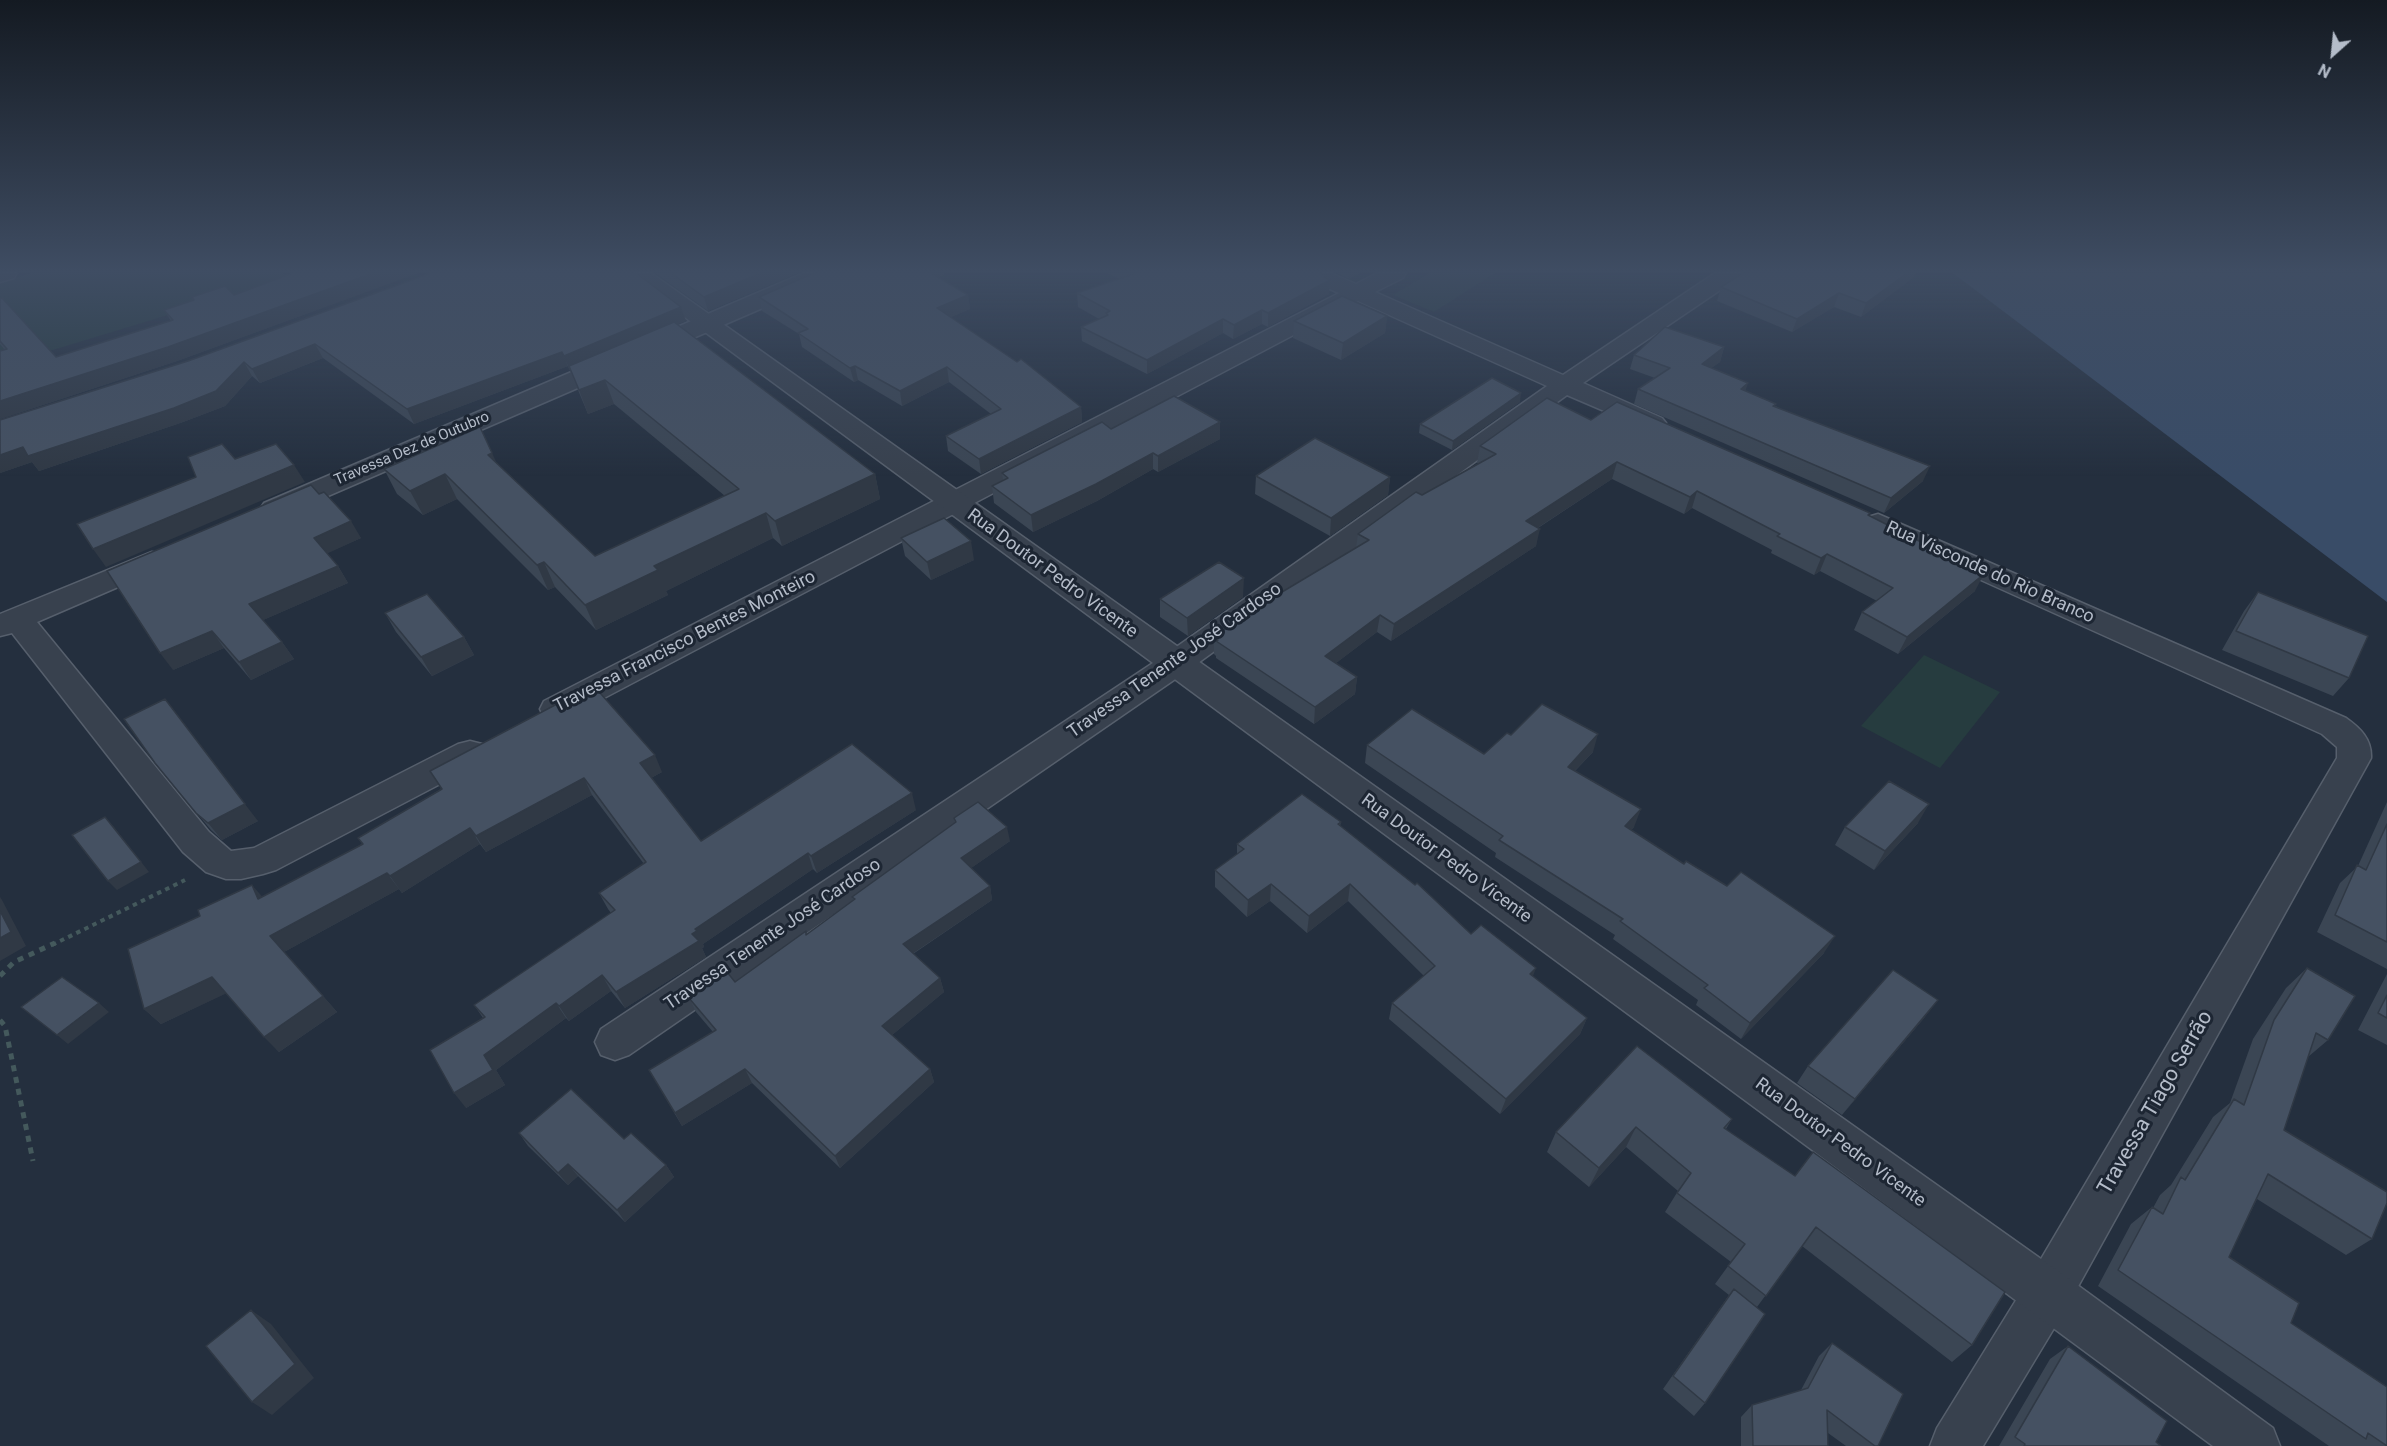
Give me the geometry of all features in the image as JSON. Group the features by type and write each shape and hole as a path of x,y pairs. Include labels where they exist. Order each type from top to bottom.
{"street":[{"name":"Travessa Dez de Outubro","path":"247,520 665,340"},
{"name":"Rua Doutor Pedro Vicente","path":"730,340 2048,1293 2255,1446"},
{"name":"Travessa Francisco Bentes Monteiro","path":"528,723 1267,340"},
{"path":"1465,340 1674,432"},
{"name":"Travessa Tenente José Cardoso","path":"615,1042 1176,663 1630,340"},
{"name":"Rua Visconde do Rio Branco","path":"1858,514 2334,726 2350,738 2356,749 2354,758"},
{"path":"171,553 9,623 196,842 217,863 242,866 263,860 497,740"},
{"name":"Travessa Tiago Serrão","path":"1954,1446 2048,1293 2354,758"}],"path":[{"path":"0,976 14,962 127,910 217,863"},
{"path":"0,1020 5,1026 33,1161"}],"green space":[{"path":"0,340 84,340 0,366"},
{"path":"1924,655 2000,692 1940,768 1861,726"}],"water":[{"path":"2042,340 2387,340 2387,602"}],"building":[{"path":"0,340 41,340 56,357 108,340 186,340 0,401 0,351 7,349"},
{"path":"245,340 601,340 564,356 562,352 407,409 315,344 252,369 244,362 216,391 174,408 28,456 23,447 0,455 0,420 188,361"},
{"path":"630,340 698,340 875,474 775,521 766,513 654,566 658,570 585,605 544,562 537,565 445,474 410,491 384,469 480,427 492,453 488,455 595,556 739,489 605,380 579,390 569,366"},
{"path":"809,340 985,340 1017,362 1021,359 1081,407 979,459 946,436 1001,409 947,367 900,391 855,366 850,368"},
{"path":"1108,340 1183,340 1147,360"},
{"path":"1650,340 1705,340 1724,347 1702,364 1748,383 1741,389 1776,404 1773,406 1930,466 1891,498 1638,389 1670,368 1634,355"},
{"path":"1492,378 1521,393 1453,441 1420,424"},
{"path":"1174,396 1220,422 1158,456 1153,453 1096,484 1031,515 992,486 1008,478 1002,473 1102,422 1111,429"},
{"path":"1547,398 1591,420 1617,402 1870,513 1868,515 1984,574 1907,637 1862,612 1893,588 1827,554 1821,558 1697,491 1690,497 1617,462 1526,521 1540,529 1394,624 1380,615 1325,656 1357,677 1315,707 1216,641 1218,640 1214,637 1270,597 1272,598 1369,540 1358,534 1416,492 1422,495 1496,454 1480,446"},
{"path":"1315,438 1390,477 1331,518 1256,476"},
{"path":"222,444 235,459 276,444 294,465 93,549 77,524 196,477 188,457"},
{"path":"311,485 319,494 324,492 351,521 314,538 338,566 249,604 282,642 239,662 212,631 160,653 107,571"},
{"path":"944,518 971,541 927,562 901,538"},
{"path":"1219,562 1244,578 1187,618 1160,599"},
{"path":"2258,592 2368,636 2349,678 2236,631"},
{"path":"427,594 464,637 421,657 385,613"},
{"path":"593,685 655,755 640,763 701,841 852,744 912,793 811,856 808,853 695,929 697,931 692,934 699,941 616,992 602,975 559,1006 556,1003 484,1055 493,1070 454,1093 430,1050 485,1017 474,1005 615,910 599,893 646,862 584,778 476,836 470,828 390,876 387,873 270,936 323,996 264,1037 212,977 144,1009 128,949 200,916 198,910 252,885 258,899 363,844 358,838 442,789 430,771"},
{"path":"165,699 245,804 208,823 196,813 155,763 124,719"},
{"path":"1542,704 1598,734 1568,767 1641,809 1625,826 1684,864 1686,861 1727,886 1741,872 1835,936 1750,1023 1704,988 1708,985 1620,921 1623,919 1499,840 1503,836 1367,745 1412,709 1484,754 1507,733 1511,735"},
{"path":"1889,781 1929,804 1885,851 1845,827"},
{"path":"1302,794 1341,822 1338,824 1415,885 1417,883 1471,934 1481,925 1536,968 1530,974 1587,1018 1506,1099 1392,1003 1435,966 1350,884 1309,916 1271,884 1248,900 1215,870 1244,849 1237,844"},
{"path":"978,802 1007,827 961,858 990,886 903,944 940,978 882,1026 930,1069 835,1156 745,1069 675,1113 649,1070 716,1030 689,998 727,972 735,982 806,931 806,935 855,899 852,897 956,822 954,818"},
{"path":"105,817 141,862 108,881 72,835"},
{"path":"2387,824 2387,942 2335,915 2357,865 2366,870"},
{"path":"0,911 11,932 0,938"},
{"path":"2307,968 2355,996 2328,1040 2316,1033 2284,1130 2387,1192 2387,1203 2372,1239 2268,1174 2229,1257 2299,1303 2291,1323 2387,1387 2387,1446 2368,1433 2366,1439 2118,1270 2152,1207 2163,1214 2181,1177 2185,1180 2234,1099 2244,1105 2274,1020"},
{"path":"1893,970 1938,1000 1855,1099 1808,1066"},
{"path":"62,977 99,1003 57,1035 21,1007"},
{"path":"2387,995 2387,1018 2378,1013"},
{"path":"1637,1046 1732,1119 1724,1128 1795,1176 1813,1152 2005,1292 1972,1345 1816,1227 1766,1296 1728,1266 1745,1244 1677,1193 1691,1173 1636,1127 1599,1168 1556,1132"},
{"path":"571,1089 624,1139 631,1133 666,1165 617,1210 568,1164 558,1173 519,1133"},
{"path":"1734,1289 1765,1314 1705,1403 1673,1376"},
{"path":"251,1310 295,1364 252,1402 206,1346"},
{"path":"1832,1343 1903,1394 1878,1446 1827,1410 1828,1446 1753,1446 1752,1405 1808,1388"},
{"path":"2068,1346 2167,1421 2156,1442 2161,1446 2024,1446 2025,1444 2015,1437"}]}
